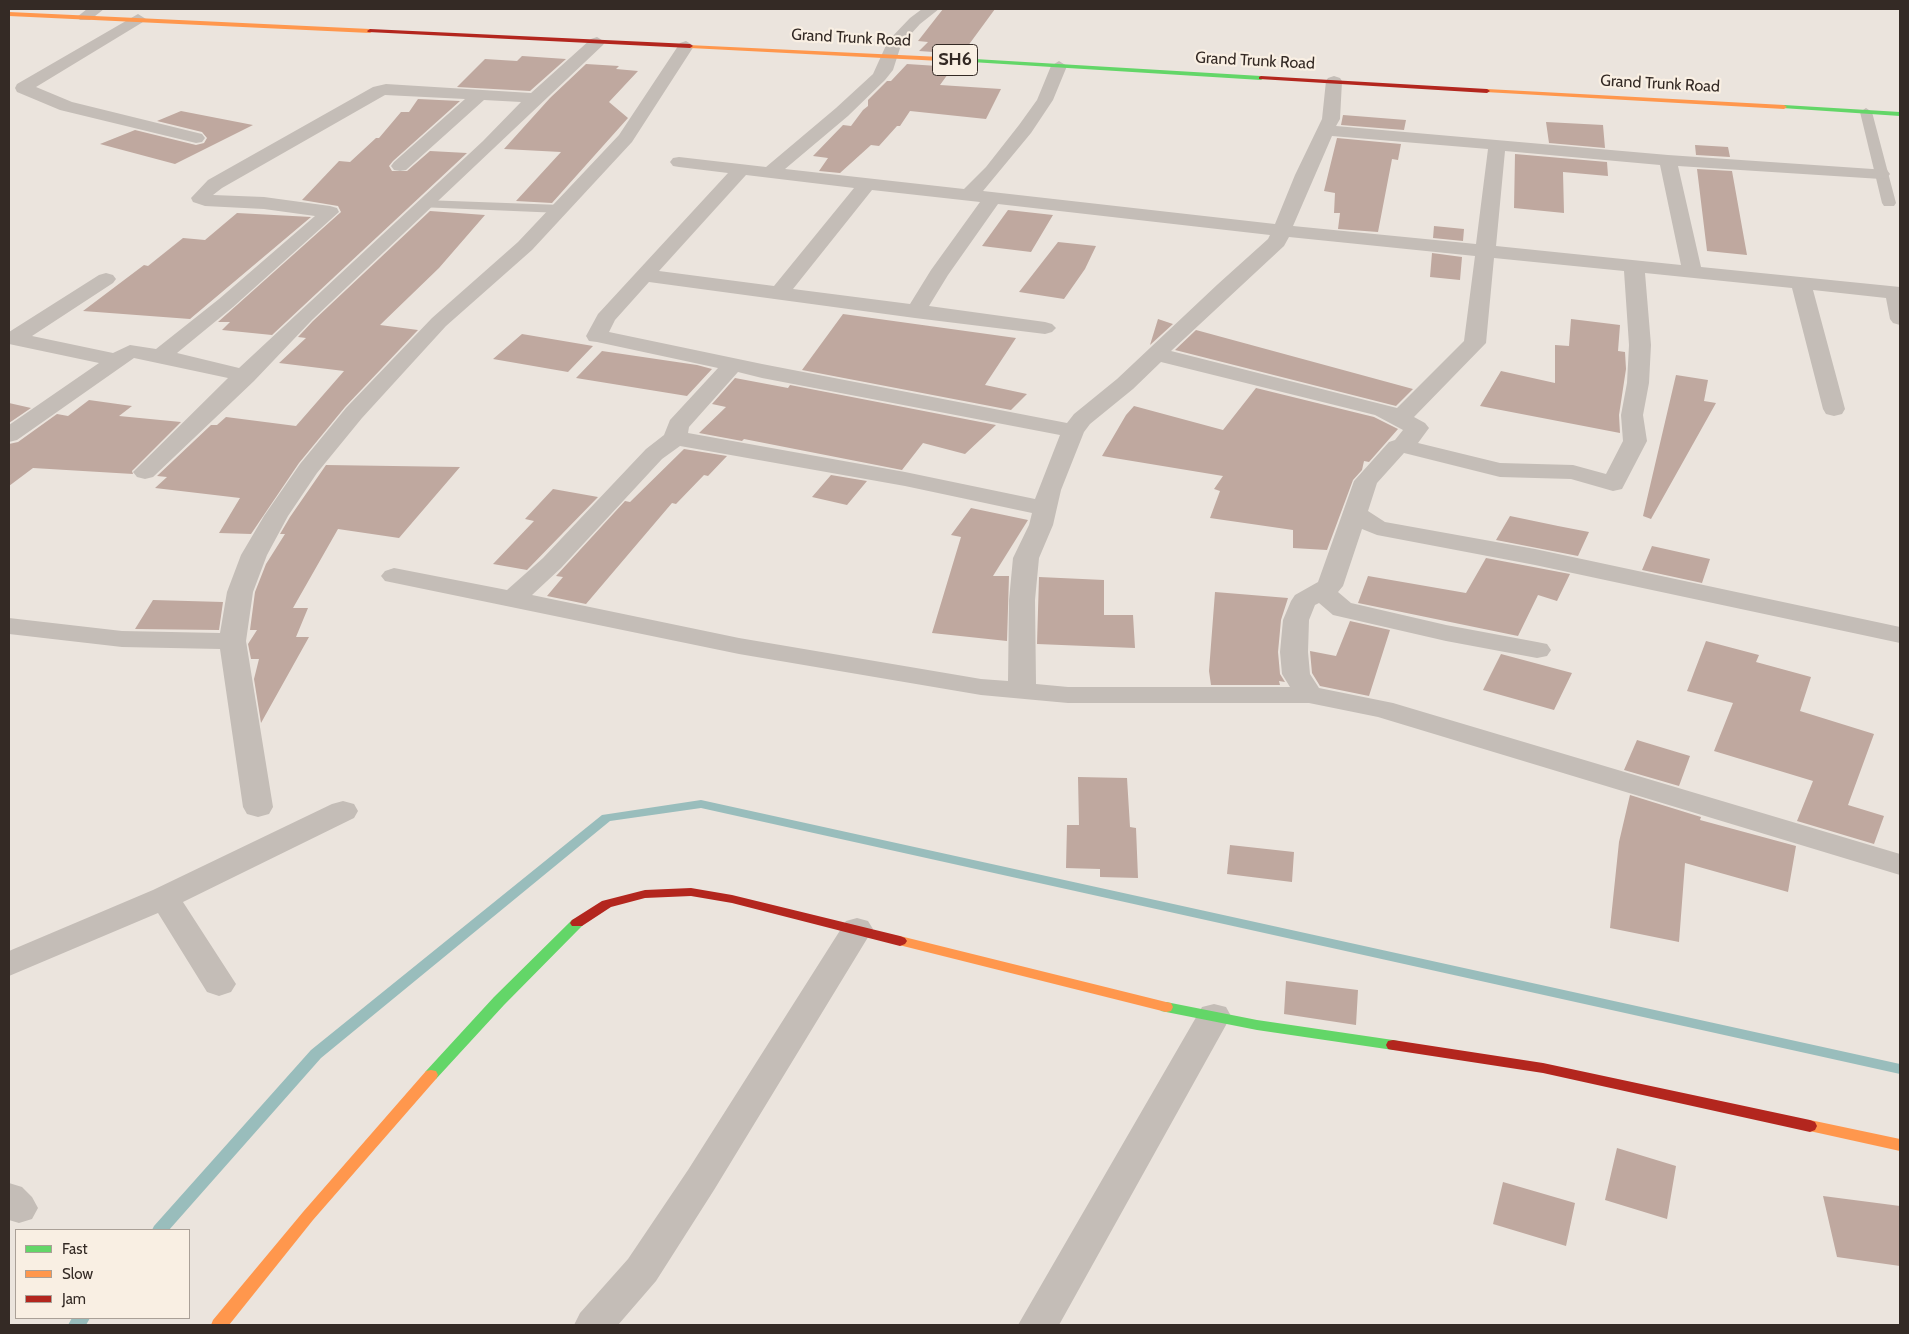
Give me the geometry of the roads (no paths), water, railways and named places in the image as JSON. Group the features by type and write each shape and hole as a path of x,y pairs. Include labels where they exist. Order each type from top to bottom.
{"main road":[{"name":"Grand Trunk Road","path":"9,14 90,13 138,19 1059,66 1900,114"},
{"path":"219,1325 308,1216 406,1103 499,1001 576,924 607,904 645,894 691,892 856,929 1164,1007 1257,1025 1543,1068 1900,1145"}],"street":[{"path":"770,172 861,94 885,70 894,44 914,21 931,9"},
{"path":"138,19 46,72 23,88 66,106 196,138"},
{"path":"145,472 246,376 305,316 597,42"},
{"path":"258,807 232,641 240,592 254,555 276,516 308,469 354,413 433,329 525,246 626,138 686,46"},
{"path":"969,195 992,171 1026,129 1045,100 1059,66"},
{"path":"1022,689 1022,600 1026,558 1041,525 1049,490 1073,431 1082,419 1125,384 1277,242 1292,204 1331,119 1334,81"},
{"path":"160,356 226,303 330,212 264,203 200,198 209,189 319,123 386,89 537,98"},
{"path":"400,166 479,95"},
{"path":"1326,130 1668,160 1881,174"},
{"path":"1400,418 1475,343 1497,146"},
{"path":"1668,160 1692,272"},
{"path":"679,162 1282,231 1898,293 1900,319"},
{"path":"742,169 605,318 597,336 733,365 1073,431"},
{"path":"779,293 868,183"},
{"path":"916,312 938,274 993,198"},
{"path":"1309,695 1296,674 1294,652 1296,620 1304,601 1330,586 1366,481 1397,447 1403,446 1500,470 1573,472 1613,484 1635,441 1632,415 1638,382 1640,346 1634,266"},
{"path":"644,275 1045,328"},
{"path":"11,339 106,279"},
{"path":"1801,282 1834,409"},
{"path":"11,339 118,360"},
{"path":"9,436 130,351 246,376"},
{"path":"1156,354 1383,410 1417,428 1403,446"},
{"path":"513,599 552,563 654,454 675,438 678,424 733,365"},
{"path":"675,438 904,479 1045,508"},
{"path":"1355,513 1377,528 1535,557 1900,635"},
{"path":"394,576 738,646 981,687 1022,689 1068,695 1309,695 1383,709 1900,865"},
{"path":"1321,592 1342,609 1446,633 1537,650"},
{"path":"9,626 122,640 232,641"},
{"path":"9,964 164,898 343,811"},
{"path":"164,898 219,984"},
{"path":"594,1325 642,1270 701,1180 856,929"},
{"path":"1038,1325 1214,1016"}],"lane":[{"path":"1866,112 1889,203"},
{"path":"424,204 561,208"}],"waterway":[{"path":"161,1229 316,1054 606,818 701,804 1900,1069"},
{"path":"76,1325 81,1319"}]}
